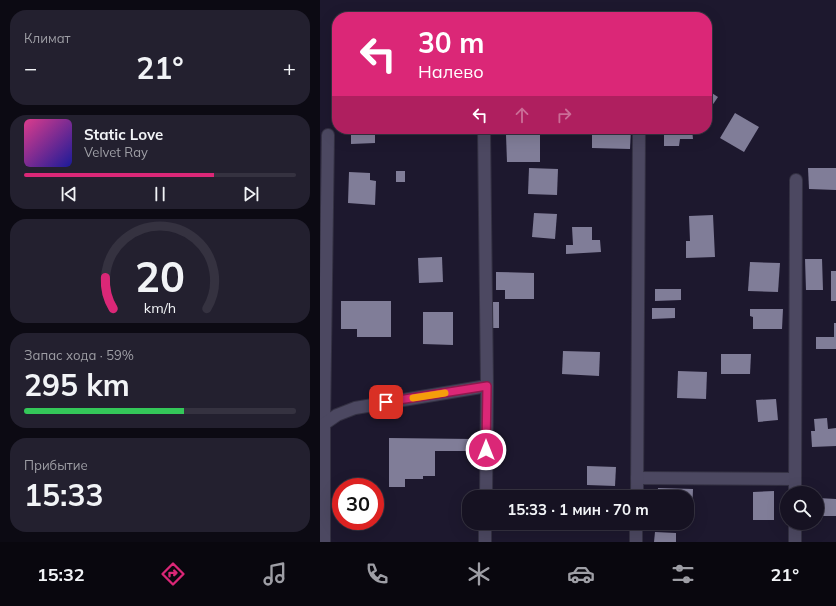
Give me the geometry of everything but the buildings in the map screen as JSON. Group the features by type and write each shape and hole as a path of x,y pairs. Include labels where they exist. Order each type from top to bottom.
{"street":[{"path":"484,134 487,386 486,490"},
{"path":"636,490 639,134"},
{"path":"324,542 328,135"},
{"path":"795,486 796,180"},
{"path":"324,424 337,415 354,408 487,386"},
{"path":"637,478 795,479"},
{"path":"485,530 485,542"},
{"path":"636,530 636,542"},
{"path":"795,530 795,542"}],"slow traffic":[{"path":"413,398 445,393"}],"route":[{"path":"386,402 487,386 486,450"}]}
